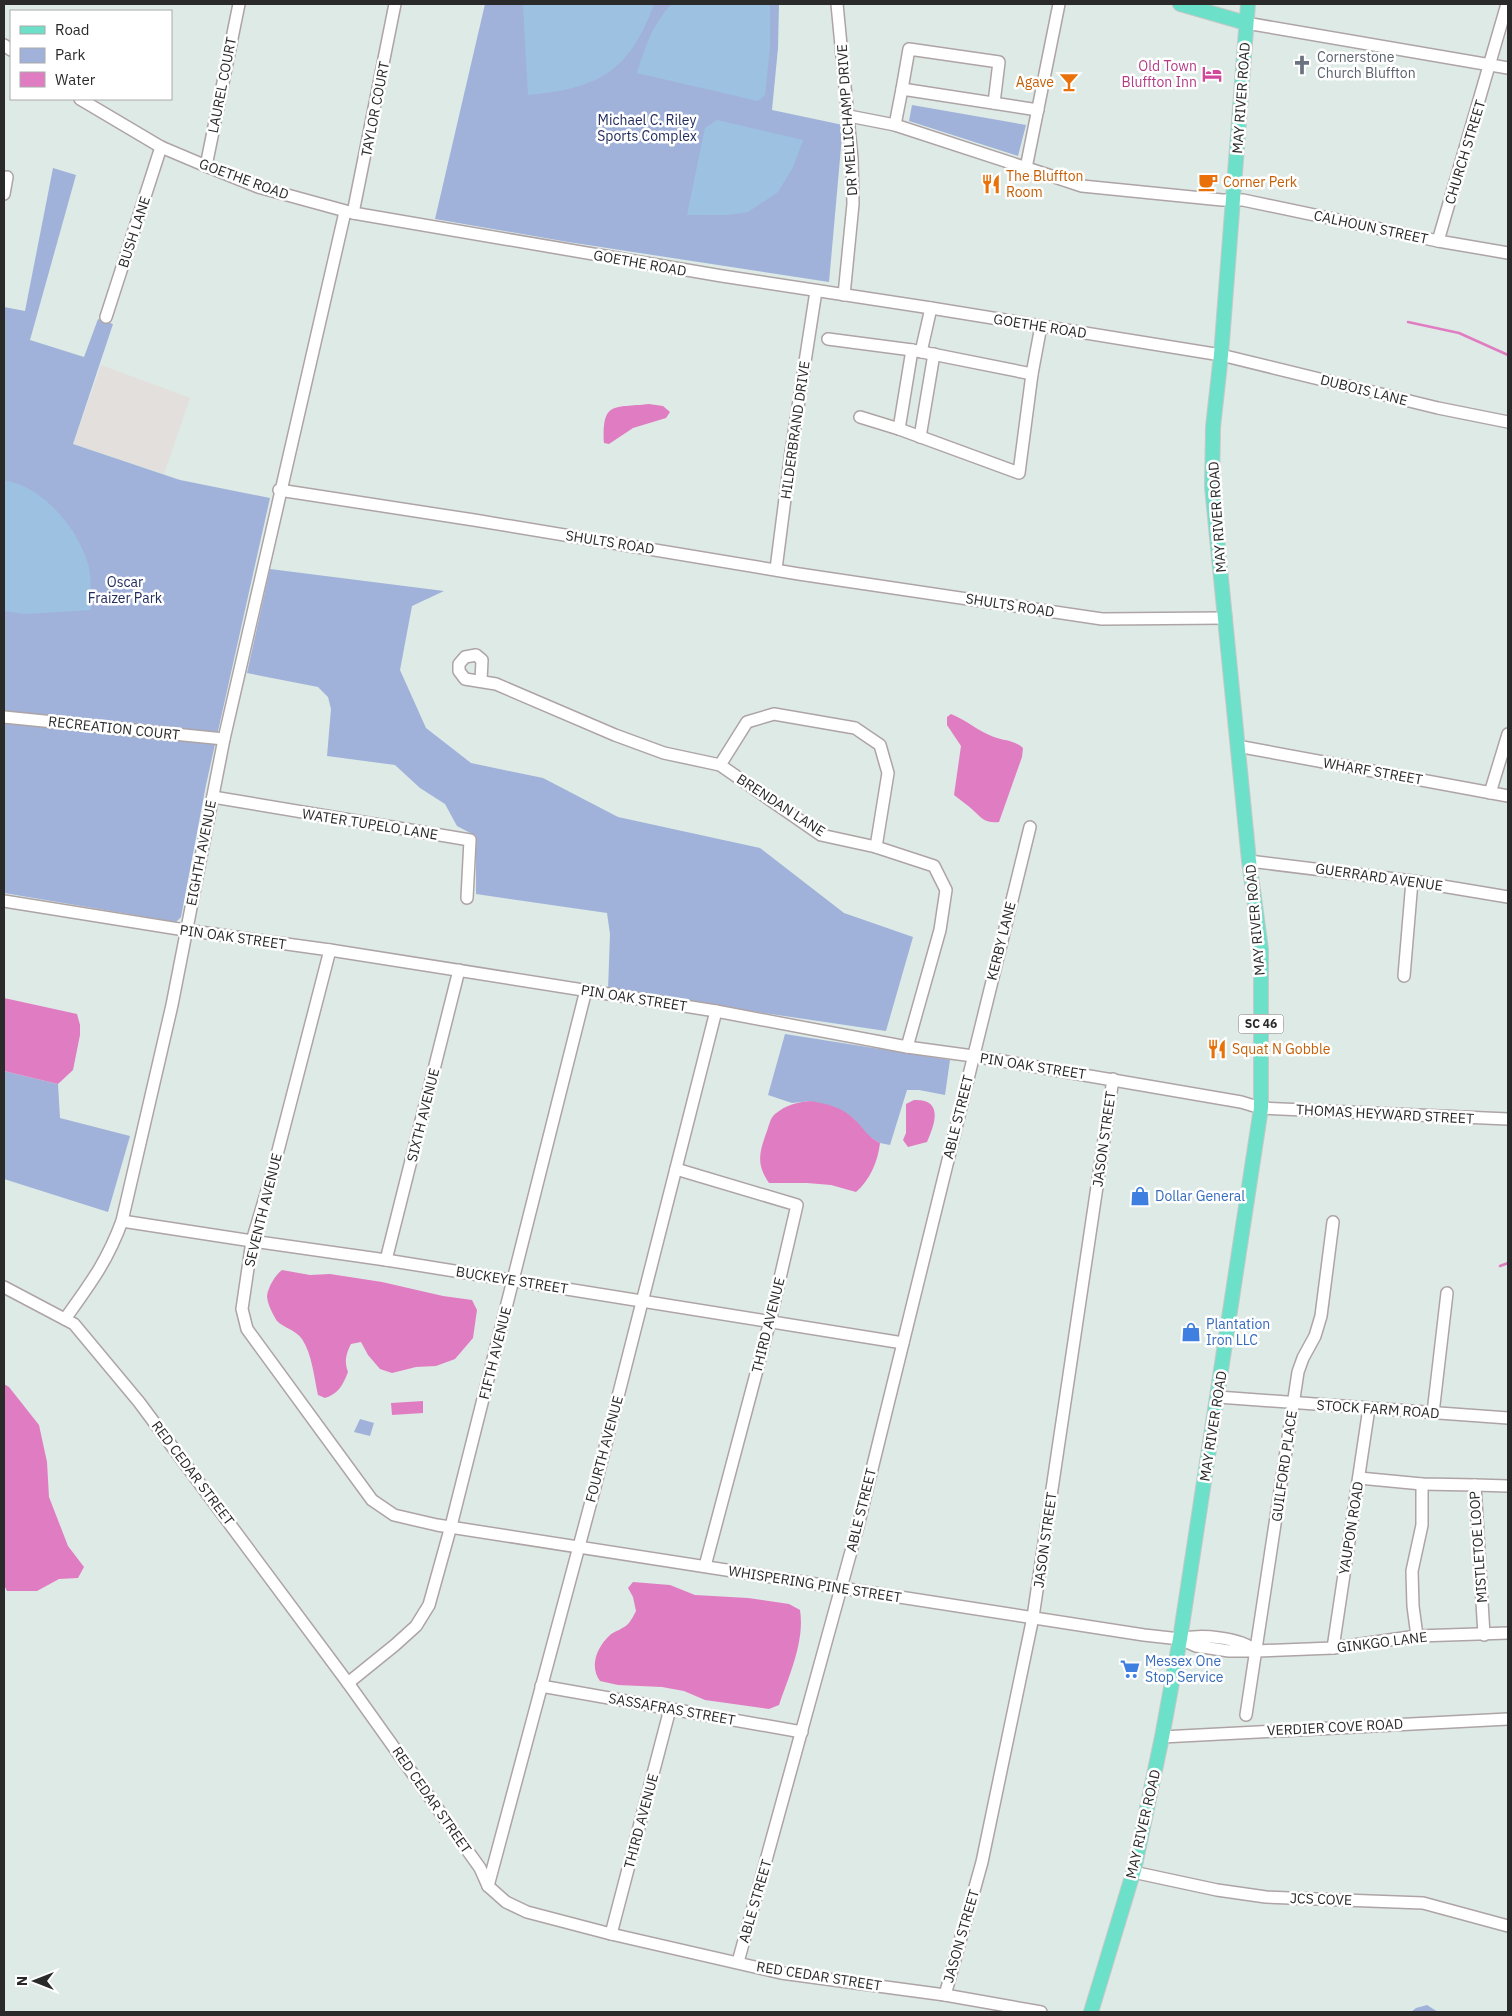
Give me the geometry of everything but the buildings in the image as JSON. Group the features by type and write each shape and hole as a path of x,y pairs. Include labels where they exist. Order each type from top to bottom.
{"main road":[{"path":"1180,4 1246,23"},
{"name":"MAY RIVER ROAD","path":"1090,2012 1133,1872 1162,1737 1180,1639 1261,1108 1260,949 1237,746 1212,487 1213,426 1221,355 1248,4"}],"street":[{"name":"LAUREL COURT","path":"206,166 239,4"},
{"name":"TAYLOR COURT","path":"349,213 396,4"},
{"name":"DR MELLICHAMP DRIVE","path":"837,4 849,116 853,204 844,295"},
{"path":"1026,168 1059,4"},
{"name":"CHURCH STREET","path":"1438,241 1507,4"},
{"path":"1246,23 1508,68"},
{"path":"895,125 909,49 999,62 994,103"},
{"path":"902,89 1038,110"},
{"name":"GOETHE ROAD","path":"82,100 161,147 258,188 349,213 816,291 1221,355"},
{"name":"CALHOUN STREET","path":"849,116 895,125 1082,186 1222,200 1233,199 1438,241 1508,253"},
{"name":"BUSH LANE","path":"106,317 161,147"},
{"path":"4,194 7,177"},
{"path":"279,490 349,213"},
{"name":"HILDERBRAND DRIVE","path":"776,569 791,452 816,291"},
{"path":"899,429 916,351 931,308"},
{"path":"860,417 899,429 1019,473 1032,374 1041,326"},
{"path":"828,339 934,354 1032,374"},
{"path":"920,437 934,354"},
{"name":"DUBOIS LANE","path":"1221,355 1438,408 1508,422"},
{"name":"SHULTS ROAD","path":"279,490 1102,619 1226,618"},
{"name":"EIGHTH AVENUE","path":"65,1319 98,1273 111,1249 122,1220 172,1005 224,739 279,490"},
{"name":"BRENDAN LANE","path":"481,681 496,684 615,736 664,753 720,765 821,835 876,847 934,866 946,890 940,930 907,1047"},
{"path":"720,765 747,722 774,714 855,728 880,745 888,773 876,847"},
{"name":"RECREATION COURT","path":"4,717 224,739"},
{"path":"1490,793 1508,734"},
{"name":"WHARF STREET","path":"1237,746 1508,796"},
{"name":"WATER TUPELO LANE","path":"213,797 470,840 467,898"},
{"name":"KERBY LANE","path":"973,1056 1030,827"},
{"name":"GUERRARD AVENUE","path":"1249,861 1412,881 1508,897"},
{"path":"1404,976 1412,881"},
{"name":"PIN OAK STREET","path":"4,901 716,1011 907,1047 1114,1079 1241,1102 1261,1108"},
{"name":"SEVENTH AVENUE","path":"330,950 272,1174 252,1242 242,1309 248,1329 372,1500 394,1515 451,1526"},
{"name":"SIXTH AVENUE","path":"386,1260 459,970"},
{"name":"FIFTH AVENUE","path":"348,1683 416,1626 429,1605 451,1526 586,990"},
{"name":"FOURTH AVENUE","path":"488,1886 579,1546 716,1011"},
{"name":"ABLE STREET","path":"738,1962 841,1588 973,1056"},
{"name":"JASON STREET","path":"945,1995 982,1862 1033,1617 1114,1079"},
{"name":"THOMAS HEYWARD STREET","path":"1261,1108 1508,1119"},
{"name":"THIRD AVENUE","path":"676,1169 797,1205 770,1321 705,1566"},
{"name":"BUCKEYE STREET","path":"122,1220 252,1242 386,1260 643,1300 903,1343"},
{"name":"GUILFORD PLACE","path":"1246,1715 1298,1372 1321,1316 1333,1222"},
{"name":"RED CEDAR STREET","path":"4,1287 74,1324 139,1402 348,1683 480,1868 488,1886 506,1902 527,1912 611,1934 781,1973 945,1995 1041,2012"},
{"path":"1433,1413 1446,1293"},
{"name":"STOCK FARM ROAD","path":"1218,1397 1508,1418"},
{"name":"YAUPON ROAD","path":"1333,1648 1369,1408"},
{"name":"MISTLETOE LOOP","path":"1359,1478 1422,1484 1476,1485 1484,1634"},
{"path":"1417,1636 1413,1606 1412,1571 1422,1525 1422,1484"},
{"path":"1476,1485 1508,1486"},
{"name":"WHISPERING PINE STREET","path":"451,1526 841,1588 1180,1639"},
{"name":"GINKGO LANE","path":"1180,1639 1196,1646 1229,1651 1256,1651 1333,1648 1417,1636 1508,1632"},
{"name":"SASSAFRAS STREET","path":"541,1686 802,1732"},
{"name":"THIRD AVENUE","path":"611,1934 670,1708"},
{"name":"VERDIER COVE ROAD","path":"1162,1737 1508,1719"},
{"name":"JCS COVE","path":"1133,1872 1217,1890 1266,1897 1423,1903 1508,1926"}],"shaded area":[{"path":"523,4 654,4 634,46 622,61 608,72 592,81 574,87 528,95"},
{"path":"672,4 770,4 770,46 765,95 758,101 637,73 655,27"},
{"path":"717,120 803,140 793,167 778,192 748,212 728,215 687,215 705,128"},
{"path":"101,365 190,398 164,474 73,444"},
{"path":"4,480 18,484 45,500 67,523 76,536 88,564 91,610 25,614 4,611"}],"green space":[{"name":"Michael C. Riley Sports Complex","path":"485,4 779,4 778,48 772,110 843,125 829,282 568,242 435,219"},
{"path":"912,105 1026,125 1018,156 909,121"},
{"name":"Oscar Fraizer Park","path":"53,168 76,175 30,340 84,357 98,319 113,324 73,444 180,480 270,498 206,785 181,917 176,922 4,893 4,307 25,311"},
{"path":"270,569 444,591 412,606 400,670 426,728 471,763 543,778 618,817 760,848 844,913 913,937 886,1031 608,990 610,934 607,913 476,894 476,836 457,826 445,804 420,788 395,765 327,756 331,709 328,697 318,687 247,673"},
{"path":"785,1034 950,1060 945,1095 919,1090 907,1090 890,1145 880,1143 868,1136 854,1119 811,1101 792,1103 768,1095"},
{"path":"4,1071 58,1084 60,1118 130,1136 108,1212 4,1179"},
{"path":"360,1419 374,1423 370,1436 354,1432"},
{"path":"1427,2005 1438,2012 1411,2012 1416,2008"}],"water":[{"path":"649,404 663,406 670,412 666,418 633,428 609,444 604,443 605,420 612,409"},
{"path":"951,714 988,735 1013,742 1023,748 1022,757 999,822 991,822 980,817 954,795 961,746 947,725 947,717"},
{"path":"4,998 77,1014 80,1035 73,1070 58,1084 4,1071"},
{"path":"914,1100 930,1104 935,1114 933,1128 927,1142 908,1147 903,1140 906,1133 906,1104"},
{"path":"811,1101 828,1105 844,1112 880,1143 872,1170 856,1192 831,1185 769,1183 762,1170 761,1152 772,1118 788,1106"},
{"path":"282,1270 310,1275 330,1274 382,1282 443,1296 472,1300 477,1310 473,1338 455,1359 436,1366 416,1367 392,1373 380,1369 368,1355 361,1342 351,1344 346,1358 348,1372 344,1381 337,1391 325,1398 318,1395 310,1359 302,1339 297,1333 277,1321 269,1305 267,1296 269,1289"},
{"path":"4,1384 9,1387 39,1425 47,1462 49,1497 68,1546 84,1567 78,1578 59,1579 37,1591 7,1591 4,1585"},
{"path":"423,1401 423,1413 392,1415 391,1403"},
{"path":"633,1582 670,1585 695,1595 748,1598 789,1604 800,1610 801,1622 798,1646 779,1705 769,1709 705,1700 684,1691 662,1687 618,1685 600,1681 595,1669 595,1663 601,1645 610,1635 628,1624 636,1611 633,1597 628,1588"}],"waterway":[{"path":"1408,322 1459,333 1508,355"},
{"path":"1500,1266 1508,1263"}],"place":[{"name":"Cornerstone Church Bluffton","path":"1302,65"},
{"name":"Old Town Bluffton Inn","path":"1212,74"},
{"name":"Agave","path":"1069,82"},
{"name":"Corner Perk","path":"1208,182"},
{"name":"The Bluffton Room","path":"991,184"},
{"name":"Squat N Gobble","path":"1217,1049"},
{"name":"Dollar General","path":"1140,1196"},
{"name":"Plantation Iron LLC","path":"1191,1332"},
{"name":"Messex One Stop Service","path":"1130,1669"}]}
